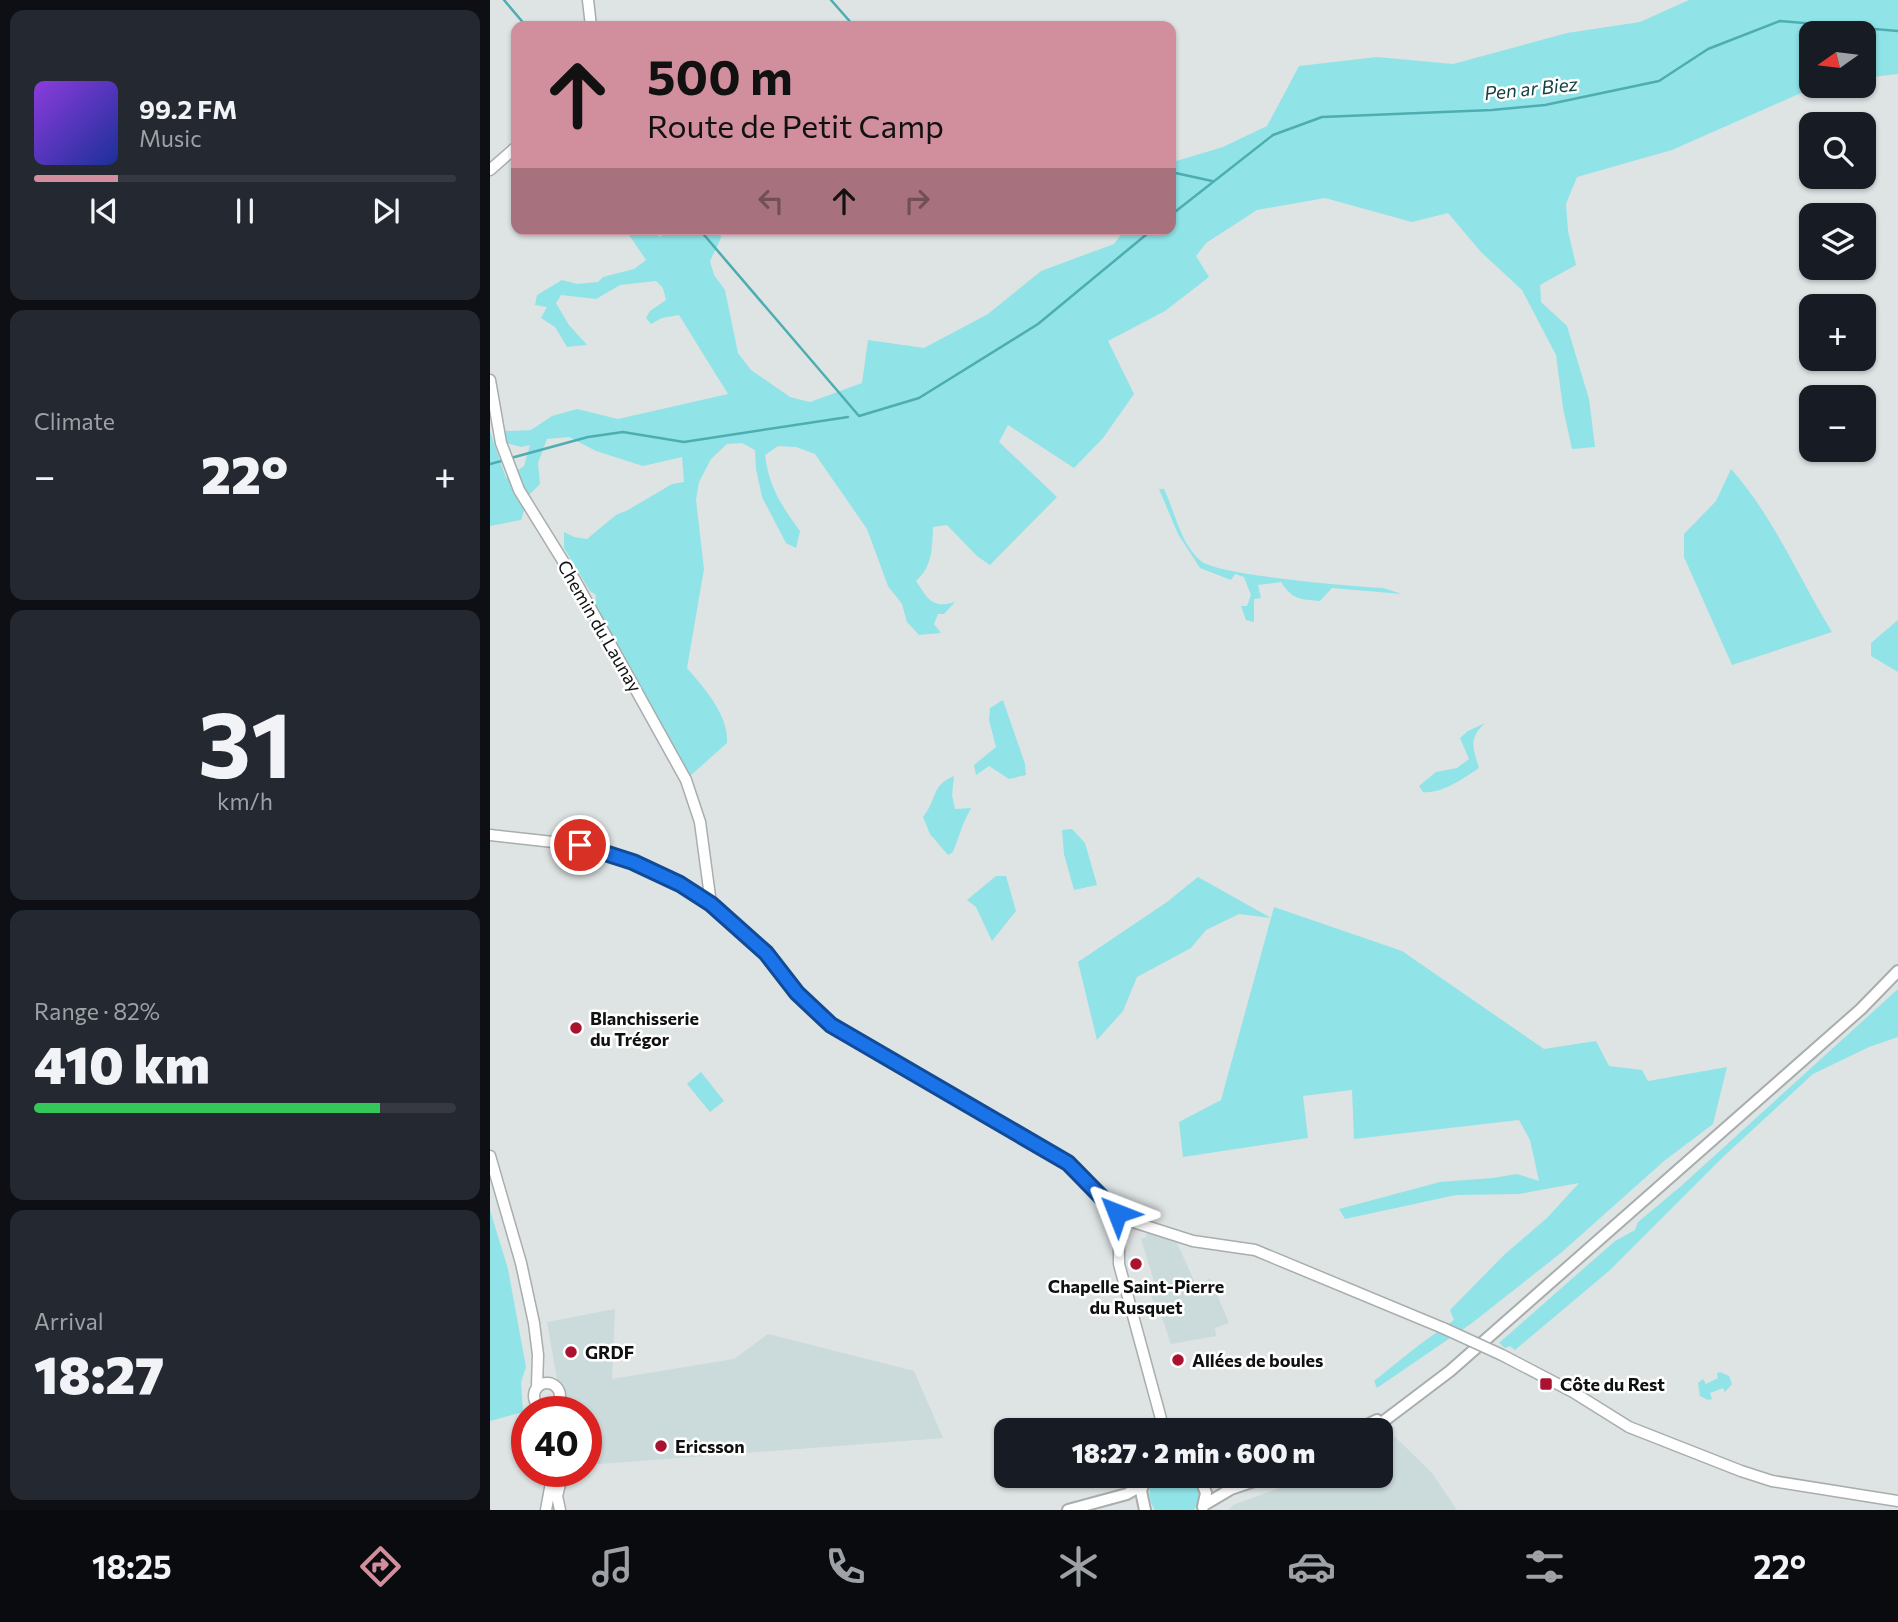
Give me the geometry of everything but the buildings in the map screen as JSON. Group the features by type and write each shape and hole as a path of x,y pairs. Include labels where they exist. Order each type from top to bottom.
{"main road":[{"path":"1388,1418 1460,1362 1790,1073 1861,1009 1898,971"},
{"path":"1382,1418 1399,1410"},
{"path":"1068,1510 1126,1494 1134,1488"},
{"path":"1143,1488 1141,1497 1145,1510"},
{"path":"1203,1508 1205,1488"},
{"path":"1203,1508 1234,1488"}],"street":[{"path":"588,0 590,21"},
{"path":"490,170 511,151"},
{"name":"Chemin du Launay","path":"490,380 501,443 519,490 576,582 680,767 700,822 711,904"},
{"path":"490,835 580,845 633,862 695,893 766,953 797,993 831,1025 1068,1163 1124,1219 1193,1241 1255,1250 1443,1328 1573,1392 1629,1427 1741,1471 1772,1481 1898,1501"},
{"path":"695,893 708,873"},
{"path":"490,1156 521,1263 538,1355 549,1383 558,1389 560,1396"},
{"path":"1124,1219 1119,1244 1119,1264 1161,1418"},
{"path":"534,1396 538,1355"},
{"path":"537,1387 549,1383"},
{"path":"546,1510 550,1487"},
{"path":"554,1487 561,1510"},
{"path":"556,1496 559,1487"}],"shaded area":[{"path":"1689,0 1898,0 1898,74 1876,77 1876,21 1799,21 1799,94 1672,150 1577,177 1566,204 1568,231 1576,265 1540,285 1541,302 1567,326 1589,399 1595,447 1572,449 1556,355 1522,290 1481,252 1448,213 1412,222 1325,198 1257,210 1206,243 1196,256 1209,277 1165,311 1108,341 1134,394 1103,438 1074,468 1008,425 999,442 1057,497 990,565 977,556 947,525 933,527 929,563 916,581 931,601 941,604 955,602 944,614 938,614 934,624 941,633 919,635 907,622 902,604 888,586 867,529 815,454 796,447 778,446 765,455 769,477 777,495 800,531 796,548 786,543 762,497 755,450 742,443 727,444 711,459 699,482 696,500 704,569 687,668 720,712 727,733 727,743 690,776 602,620 596,604 596,595 590,591 564,548 564,532 587,539 616,515 672,484 684,482 682,457 643,466 596,451 569,437 547,439 538,463 540,484 529,495 521,520 490,526 490,431 506,478 524,466 530,445 521,447 506,443 505,431 531,430 552,416 577,409 618,419 728,394 679,315 662,318 651,324 646,318 650,311 666,300 663,288 656,281 620,285 596,299 561,295 556,303 569,325 587,345 567,347 555,327 541,318 547,307 535,305 537,295 562,280 577,284 598,282 603,277 634,269 646,260 629,235 721,235 710,261 714,275 725,290 738,353 751,370 790,397 810,402 862,383 868,340 924,348 988,314 1041,271 1114,244 1121,235 1176,235 1176,161 1223,147 1267,126 1299,66 1377,57 1453,64 1567,33 1640,22"},
{"path":"1731,469 1773,527 1832,632 1732,665 1684,557 1684,534 1716,501"},
{"path":"1159,489 1164,489 1188,546 1201,561 1233,571 1383,588 1402,594 1332,588 1320,601 1297,597 1281,582 1258,585 1261,598 1254,599 1254,622 1246,620 1241,606 1247,606 1251,595 1244,577 1235,574 1231,580 1200,568 1178,534"},
{"path":"1898,620 1898,672 1871,656 1871,643"},
{"path":"1003,700 1025,764 1026,775 1009,779 989,766 976,775 974,765 996,747 989,720 990,708"},
{"path":"1485,723 1476,734 1473,744 1479,768 1445,788 1423,792 1419,786 1436,772 1457,768 1469,759 1460,738"},
{"path":"954,776 952,795 955,809 971,808 953,852 948,855 930,834 923,817 941,784"},
{"path":"1072,829 1085,843 1097,885 1074,890 1064,854 1062,830"},
{"path":"996,876 1006,876 1016,911 992,941 976,907 967,900"},
{"path":"1198,877 1271,918 1239,914 1206,930 1191,948 1137,977 1123,1011 1097,1040 1078,962 1167,902"},
{"path":"1274,907 1402,951 1544,1049 1596,1041 1609,1066 1642,1070 1648,1081 1727,1067 1713,1124 1664,1161 1562,1252 1472,1323 1377,1388 1374,1381 1454,1320 1450,1310 1504,1255 1547,1218 1579,1183 1519,1194 1456,1195 1345,1219 1339,1209 1440,1182 1517,1174 1539,1181 1530,1140 1519,1120 1354,1139 1352,1090 1303,1096 1308,1138 1183,1157 1179,1122 1221,1100"},
{"path":"1898,989 1898,1037 1869,1047 1813,1074 1723,1157 1610,1270 1515,1350 1510,1346 1505,1348 1499,1343 1615,1241 1635,1230 1638,1222"},
{"path":"701,1072 724,1101 710,1112 687,1084"},
{"path":"490,1210 508,1269 526,1367 521,1382 522,1396 511,1396 511,1415 490,1421"},
{"path":"1147,1232 1175,1239 1197,1287 1210,1278 1229,1323 1215,1328 1216,1336 1171,1344 1146,1286 1154,1281 1141,1239 1146,1237"},
{"path":"615,1309 612,1379 734,1359 768,1334 914,1371 943,1438 602,1464 602,1396 560,1396 547,1322"},
{"path":"1717,1373 1729,1376 1732,1384 1725,1392 1723,1388 1710,1393 1712,1399 1700,1396 1698,1383 1703,1379 1706,1384 1718,1378"},
{"path":"1393,1435 1432,1473 1457,1510 1229,1510 1233,1505 1279,1488 1393,1488"},
{"path":"1151,1488 1198,1488 1199,1492 1194,1510 1155,1510"}],"waterway":[{"path":"504,0 522,21"},
{"name":"Pen ar Biez","path":"831,0 849,21"},
{"name":"Pen ar Biez","path":"1176,211 1273,135 1322,117 1492,110 1545,105 1659,81 1708,49 1780,21 1898,31"},
{"name":"Pen ar Biez","path":"1176,173 1212,181"},
{"path":"704,235 859,416 919,398 1038,324 1146,235"},
{"path":"511,458 588,437 623,432 684,442 848,417"},
{"path":"490,464 505,460"}],"place":[{"name":"Blanchisserie du Trégor","path":"576,1028"},
{"name":"Chapelle Saint-Pierre du Rusquet","path":"1136,1264"},
{"name":"GRDF","path":"571,1352"},
{"name":"Allées de boules","path":"1178,1360"},
{"name":"Côte du Rest","path":"1546,1384"},
{"name":"Ericsson","path":"661,1446"}],"route":[{"path":"580,845 633,862 680,884 711,904 766,953 797,993 831,1025 1068,1163 1117,1213"}]}
